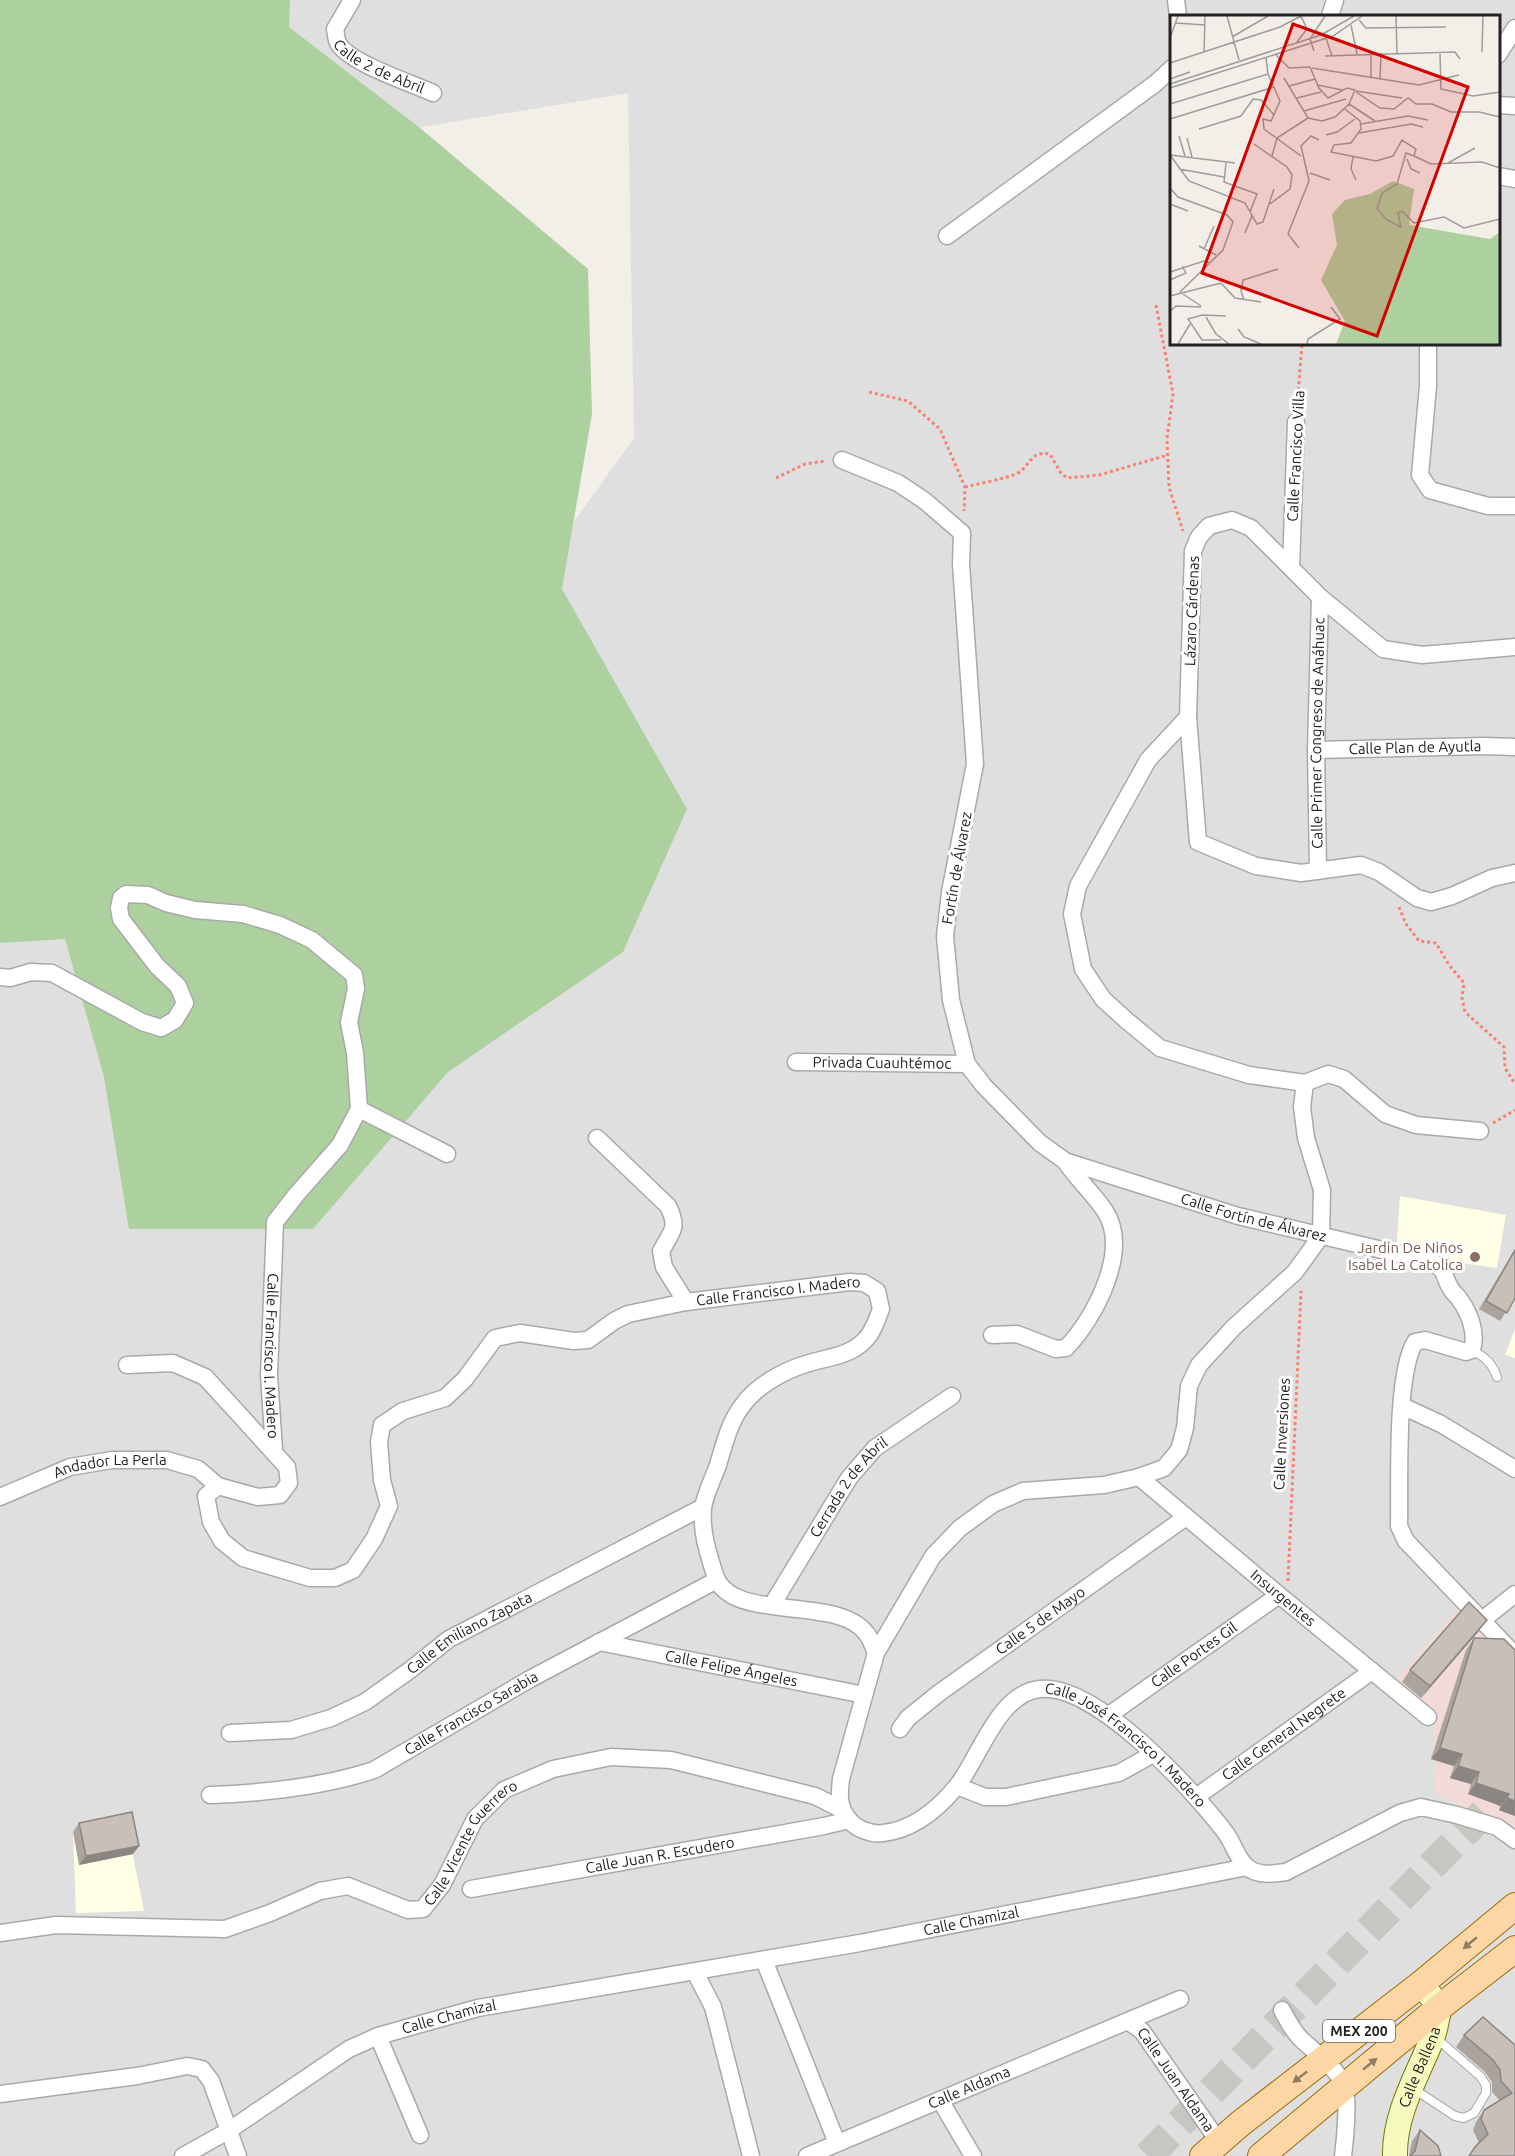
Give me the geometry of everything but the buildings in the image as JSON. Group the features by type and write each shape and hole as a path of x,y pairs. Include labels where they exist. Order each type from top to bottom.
{"main road":[{"name":"MEX 200","path":"1211,2149 1515,1906"},
{"name":"MEX 200","path":"1261,2156 1344,2085 1515,1949"}],"street":[{"name":"Calle 2 de Abril","path":"352,0 335,29 337,42 348,54 366,64 433,93"},
{"path":"1176,0 1178,15"},
{"path":"1330,15 1335,0"},
{"path":"1500,52 1515,28"},
{"path":"947,236 1156,83 1170,70"},
{"path":"1500,105 1515,106"},
{"path":"1500,176 1515,179"},
{"path":"1428,345 1428,387 1420,475 1430,490 1488,506 1515,506"},
{"name":"Calle Francisco Villa","path":"1291,568 1296,422"},
{"path":"842,460 898,483 925,501 962,533"},
{"name":"Lázaro Cárdenas","path":"1198,842 1188,717 1193,551 1199,537 1209,526 1232,520 1251,528 1320,597 1383,649 1422,655 1515,647"},
{"name":"Fortín de Álvarez","path":"962,533 961,564 975,764 950,891 945,936 951,1000 967,1064 984,1086 1040,1143 1065,1161"},
{"name":"Calle Primer Congreso de Anáhuac","path":"1318,871 1316,750 1320,597"},
{"path":"1188,717 1148,760 1078,886 1072,914 1083,969 1103,999 1160,1048 1249,1075 1305,1083 1328,1074 1344,1079 1385,1114 1416,1125 1480,1131"},
{"name":"Calle Plan de Ayutla","path":"1316,750 1515,747"},
{"name":"Calle Primer Congreso de Anáhuac","path":"1198,842 1256,866 1301,873 1361,865 1379,872 1417,898"},
{"path":"1417,898 1431,902 1452,896 1492,878 1515,873"},
{"path":"0,977 10,978 31,972 52,973 142,1022 161,1028 175,1020 185,1003 178,987 157,966 121,919 119,909 121,898 126,894 148,895 166,903 195,910 243,914 280,925 312,940 354,975 356,989 349,1022 355,1053 359,1109 447,1154"},
{"name":"Privada Cuauhtémoc","path":"796,1062 967,1064"},
{"path":"845,1814 839,1798 841,1779 876,1653 933,1556 960,1528 993,1504 1023,1491 1104,1485 1139,1477 1164,1468 1179,1450 1185,1428 1189,1386 1199,1365 1234,1327 1295,1272 1321,1236 1322,1190 1306,1138 1302,1107 1305,1083"},
{"name":"Calle Francisco I. Madero","path":"359,1109 340,1145 275,1222 269,1375 274,1450 287,1467 289,1483 280,1495 258,1497 218,1486 206,1496 211,1521 222,1541 243,1558 310,1578 335,1578 353,1570 374,1539 389,1506 382,1480 379,1442 382,1425 403,1411 445,1398 465,1379 495,1338 520,1333 574,1341 588,1340 628,1314 686,1302 850,1282 864,1283 877,1291 881,1309 865,1340 848,1354 805,1364 777,1377 755,1392 742,1406 731,1426 703,1507 704,1538 717,1580"},
{"name":"Calle Francisco I. Madero","path":"597,1138 668,1206 674,1219 672,1232 661,1251 664,1267 686,1302"},
{"path":"992,1335 1017,1334 1056,1349 1065,1348 1089,1319 1110,1273 1114,1239 1106,1213 1075,1177 1065,1161"},
{"name":"Calle Fortín de Álvarez","path":"1065,1161 1238,1216 1433,1262 1444,1270 1450,1288 1461,1300 1469,1316 1474,1342 1472,1350"},
{"path":"1472,1350 1459,1351 1425,1340 1415,1342 1409,1352 1402,1406 1399,1526 1406,1541 1515,1655"},
{"path":"127,1365 173,1363 205,1377 274,1450"},
{"name":"Cerrada 2 de Abril","path":"772,1605 849,1478 875,1448 952,1396"},
{"path":"1402,1406 1441,1424 1515,1468"},
{"name":"Andador La Perla","path":"0,1497 70,1467 112,1460 167,1460 198,1469 218,1486"},
{"name":"Insurgentes","path":"1139,1477 1428,1717"},
{"name":"Calle Emiliano Zapata","path":"230,1733 291,1730 332,1718 365,1702 449,1639 703,1507"},
{"name":"Calle 5 de Mayo","path":"900,1729 908,1718 939,1693 1186,1517"},
{"path":"717,1580 730,1596 749,1603 837,1616 853,1622 866,1632 876,1653"},
{"name":"Calle Francisco Sarabia","path":"210,1795 254,1794 350,1778 374,1770 530,1679 717,1580"},
{"path":"1481,1621 1515,1594"},
{"name":"Calle Portes Gil","path":"1109,1715 1279,1595"},
{"name":"Calle Felipe Ángeles","path":"599,1642 864,1695"},
{"name":"Calle General Negrete","path":"1196,1797 1372,1671"},
{"name":"Calle José Francisco I. Madero","path":"845,1814 854,1826 876,1834 898,1831 921,1820 957,1786 1007,1706 1020,1695 1039,1689 1059,1690 1109,1715 1135,1736 1196,1797 1227,1834 1247,1868"},
{"path":"957,1786 985,1797 1006,1797 1119,1773 1153,1754"},
{"name":"Calle Vicente Guerrero","path":"0,1933 56,1925 225,1929 270,1913 320,1891 348,1886 408,1910 423,1909 441,1885 475,1819 504,1790 553,1769 611,1757 671,1760 815,1796 845,1814"},
{"path":"1247,1868 1265,1875 1286,1872 1400,1813 1421,1808 1457,1815 1497,1827 1515,1840"},
{"name":"Calle Juan R. Escudero","path":"471,1889 824,1826 845,1814"},
{"name":"Calle Chamizal","path":"183,2156 228,2131 349,2049 378,2036 478,2008 764,1960 1247,1868"},
{"path":"764,1960 837,2143"},
{"path":"695,1972 713,2007 751,2156"},
{"name":"Calle Ballena","path":"1395,2156 1394,2137 1411,2087 1433,2036 1440,2007 1421,1983"},
{"name":"Calle Aldama","path":"807,2156 1130,2022 1137,2016 1180,1999"},
{"path":"1282,2010 1291,2027 1324,2059 1344,2085 1346,2131 1343,2156"},
{"name":"Calle Juan Aldama","path":"1130,2022 1142,2031 1211,2149"},
{"path":"378,2036 420,2135"},
{"path":"0,2094 136,2076 186,2066 202,2069 211,2081 238,2156"},
{"path":"940,2100 973,2156"}],"lane":[{"path":"1472,1350 1493,1365 1497,1377"},
{"path":"1411,2087 1455,2116 1464,2118 1474,2113 1486,2093 1486,2085 1480,2076 1433,2036"}],"path":[{"path":"1156,305 1173,394 1167,438 1169,487 1180,525 1193,551"},
{"name":"Calle Francisco Villa","path":"1296,422 1302,345"},
{"path":"869,392 908,401 940,429 965,487 962,533"},
{"path":"965,487 1016,474 1026,467 1031,457 1042,453 1050,454 1060,472 1067,478 1099,475 1168,455"},
{"path":"776,478 805,464 842,460"},
{"path":"1417,898 1400,901 1399,908 1406,924 1419,940 1436,943 1449,965 1464,983 1462,998 1465,1012 1504,1047 1505,1068 1515,1084"},
{"path":"1480,1131 1515,1110"},
{"name":"Calle Inversiones","path":"1279,1595 1287,1587 1301,1290 1295,1272"}],"shaded area":[{"path":"196,0 1515,0 1515,2156 0,2156 0,707 356,825 634,438 628,93 237,158"},
{"path":"1400,1196 1506,1215 1497,1268 1396,1254"},
{"path":"1515,1329 1515,1358 1505,1355"},
{"path":"1460,1606 1515,1659 1515,1830 1435,1794 1434,1713 1394,1681"},
{"path":"126,1821 144,1911 76,1913 73,1832"}],"green space":[{"path":"0,0 290,0 289,27 420,128 588,269 592,414 562,589 687,809 623,952 448,1072 313,1229 129,1229 104,1077 65,939 0,943"}],"tunnel":[{"path":"1148,2156 1515,1781"}],"place":[{"name":"Jardin De Niños Isabel La Catolica","path":"1475,1257"}]}
